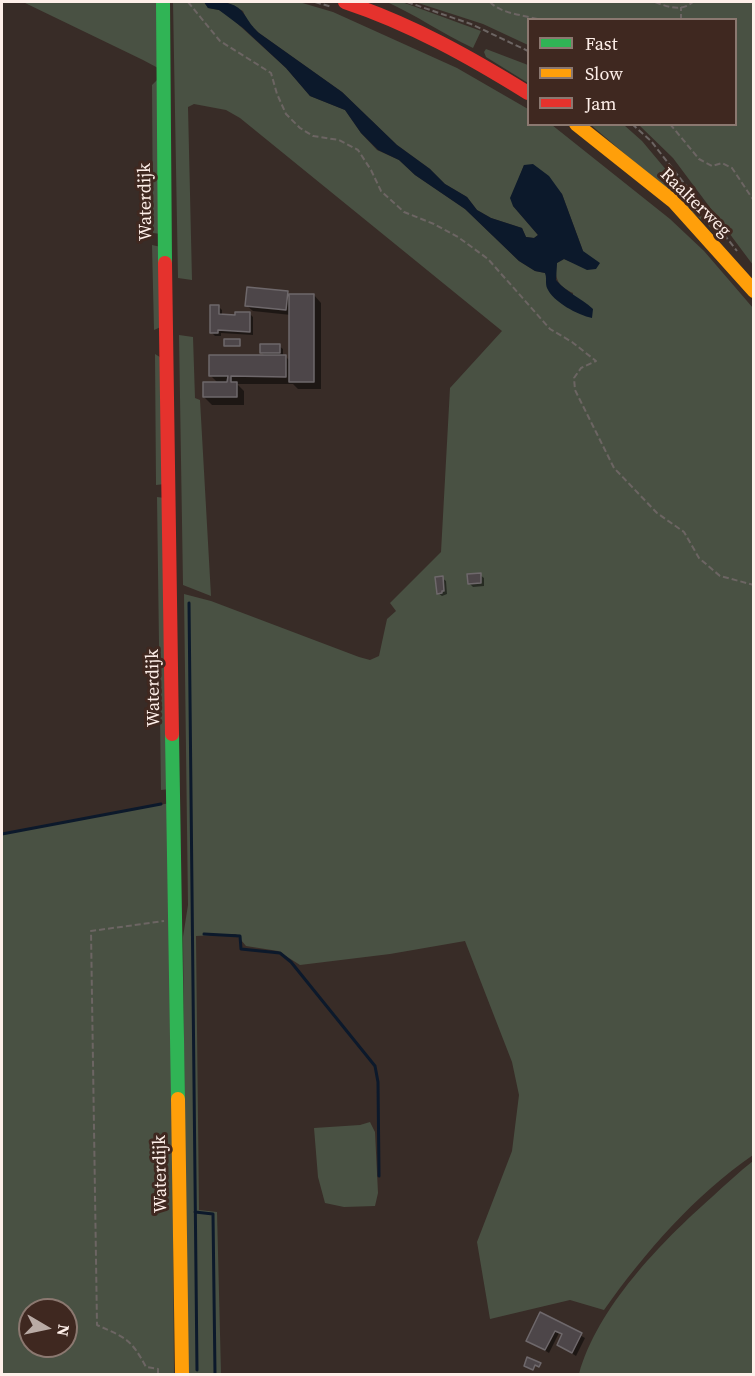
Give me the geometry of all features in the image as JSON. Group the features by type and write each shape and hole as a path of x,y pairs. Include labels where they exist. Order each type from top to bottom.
{"street":[{"name":"Waterdijk","path":"163,2 182,1374"},
{"path":"345,2 363,7 449,45 527,92"},
{"name":"Raalterweg","path":"579,126 674,202 753,291"}],"path":[{"path":"188,2 220,41 271,73 286,114 300,128 313,136 339,140 358,150 381,191 404,213 434,224 458,237 488,259 550,329 572,342 596,361 581,368 574,378 575,390 614,468 657,513 684,532 699,558 720,576 753,585"},
{"path":"408,2 471,24 527,51"},
{"path":"490,2 506,11 533,18"},
{"path":"656,2 670,8 688,6 693,2"},
{"path":"681,7 681,18"},
{"name":"Raalterweg","path":"634,126 651,141 740,255"},
{"path":"672,126 699,159 712,165 722,163 732,168 753,201"},
{"path":"158,1374 158,1369 146,1367 136,1349 126,1338 98,1325 95,1292 91,932 175,919"}],"green space":[{"path":"23,2 158,2 158,68 143,60"},
{"path":"173,2 204,2 208,8 219,10 229,16 286,68 310,96 345,110 361,133 377,150 399,160 415,175 465,209 519,261 535,271 545,273 561,303 572,309 573,293 558,281 557,263 564,259 574,263 583,251 562,194 524,165 513,206 538,235 534,238 526,237 522,228 491,218 477,210 467,197 445,184 430,169 397,145 342,92 259,33 248,23 243,11 226,2 299,2 333,12 457,68 527,108 527,126 553,126 670,219 704,251 753,308 753,1155 691,1206 636,1267 604,1310 570,1300 490,1319 477,1242 512,1151 519,1095 512,1062 465,941 390,954 300,965 278,951 246,946 236,934 196,936 199,1210 217,1212 221,1374 187,1373 183,937 188,905 184,594 211,601 359,657 370,660 379,656 387,619 396,611 390,603 441,552 450,388 502,331 240,118 226,110 194,104 188,107 192,280 178,278"},
{"path":"387,2 402,2 481,31 473,48"},
{"path":"415,2 753,2 753,265 673,158 640,126 737,126 737,18 527,18 527,45 483,24"},
{"path":"486,49 527,65 527,82 486,57 484,52"},
{"path":"158,79 161,234 153,233 152,85"},
{"path":"592,126 625,126 642,141 724,239"},
{"path":"152,245 161,247 163,326 154,330"},
{"path":"179,335 193,337 195,398 200,400 211,596 183,585"},
{"path":"155,354 163,359 165,484 156,485"},
{"path":"157,497 165,498 170,789 161,790"},
{"path":"170,803 174,1374 2,1374 2,834"},
{"path":"370,1122 375,1132 378,1193 375,1206 344,1207 325,1203 318,1177 314,1128 360,1125"},
{"path":"753,1161 753,1374 579,1374 600,1325 633,1278 672,1234"}],"water":[{"path":"204,2 231,4 241,10 259,33 342,92 397,145 430,169 445,184 467,197 477,210 491,218 522,228 526,237 534,238 538,235 513,206 510,198 524,165 533,164 549,176 562,194 583,251 600,263 596,269 587,270 564,259 557,263 556,280 593,309 592,318 560,303 547,288 545,273 535,271 519,261 465,209 415,175 399,160 378,150 361,133 345,110 310,96 286,68 243,28 219,10 208,8"}],"building":[{"path":"247,287 288,291 286,310 245,306"},
{"path":"289,294 314,294 314,382 289,382"},
{"path":"210,305 219,305 219,314 235,315 235,312 250,312 250,332 218,330 218,333 210,333"},
{"path":"224,339 240,339 240,346 224,346"},
{"path":"260,344 280,344 280,353 260,353"},
{"path":"209,355 286,355 286,377 231,376 231,382 237,382 237,397 203,397 203,382 227,382 228,376 209,376"},
{"path":"481,573 481,583 468,584 467,574"},
{"path":"443,576 444,591 437,594 435,577"},
{"path":"540,1312 582,1333 572,1353 557,1345 562,1334 555,1331 545,1350 526,1341"},
{"path":"527,1357 541,1363 539,1367 535,1365 533,1370 524,1366"}],"waterway":[{"path":"189,603 197,1370"},
{"path":"2,834 161,804"},
{"path":"204,934 240,936 241,949 280,953 291,962 375,1066 378,1082 379,1176"},
{"path":"195,1212 213,1214 215,1374"}],"traffic: fast":[{"path":"163,2 165,263"},
{"path":"172,734 178,1099"}],"traffic: slow":[{"path":"579,126 674,202 754,291"},
{"path":"178,1099 182,1374"}],"traffic: jam":[{"path":"345,2 393,20 440,42 527,92"},
{"path":"165,263 172,734"}]}
